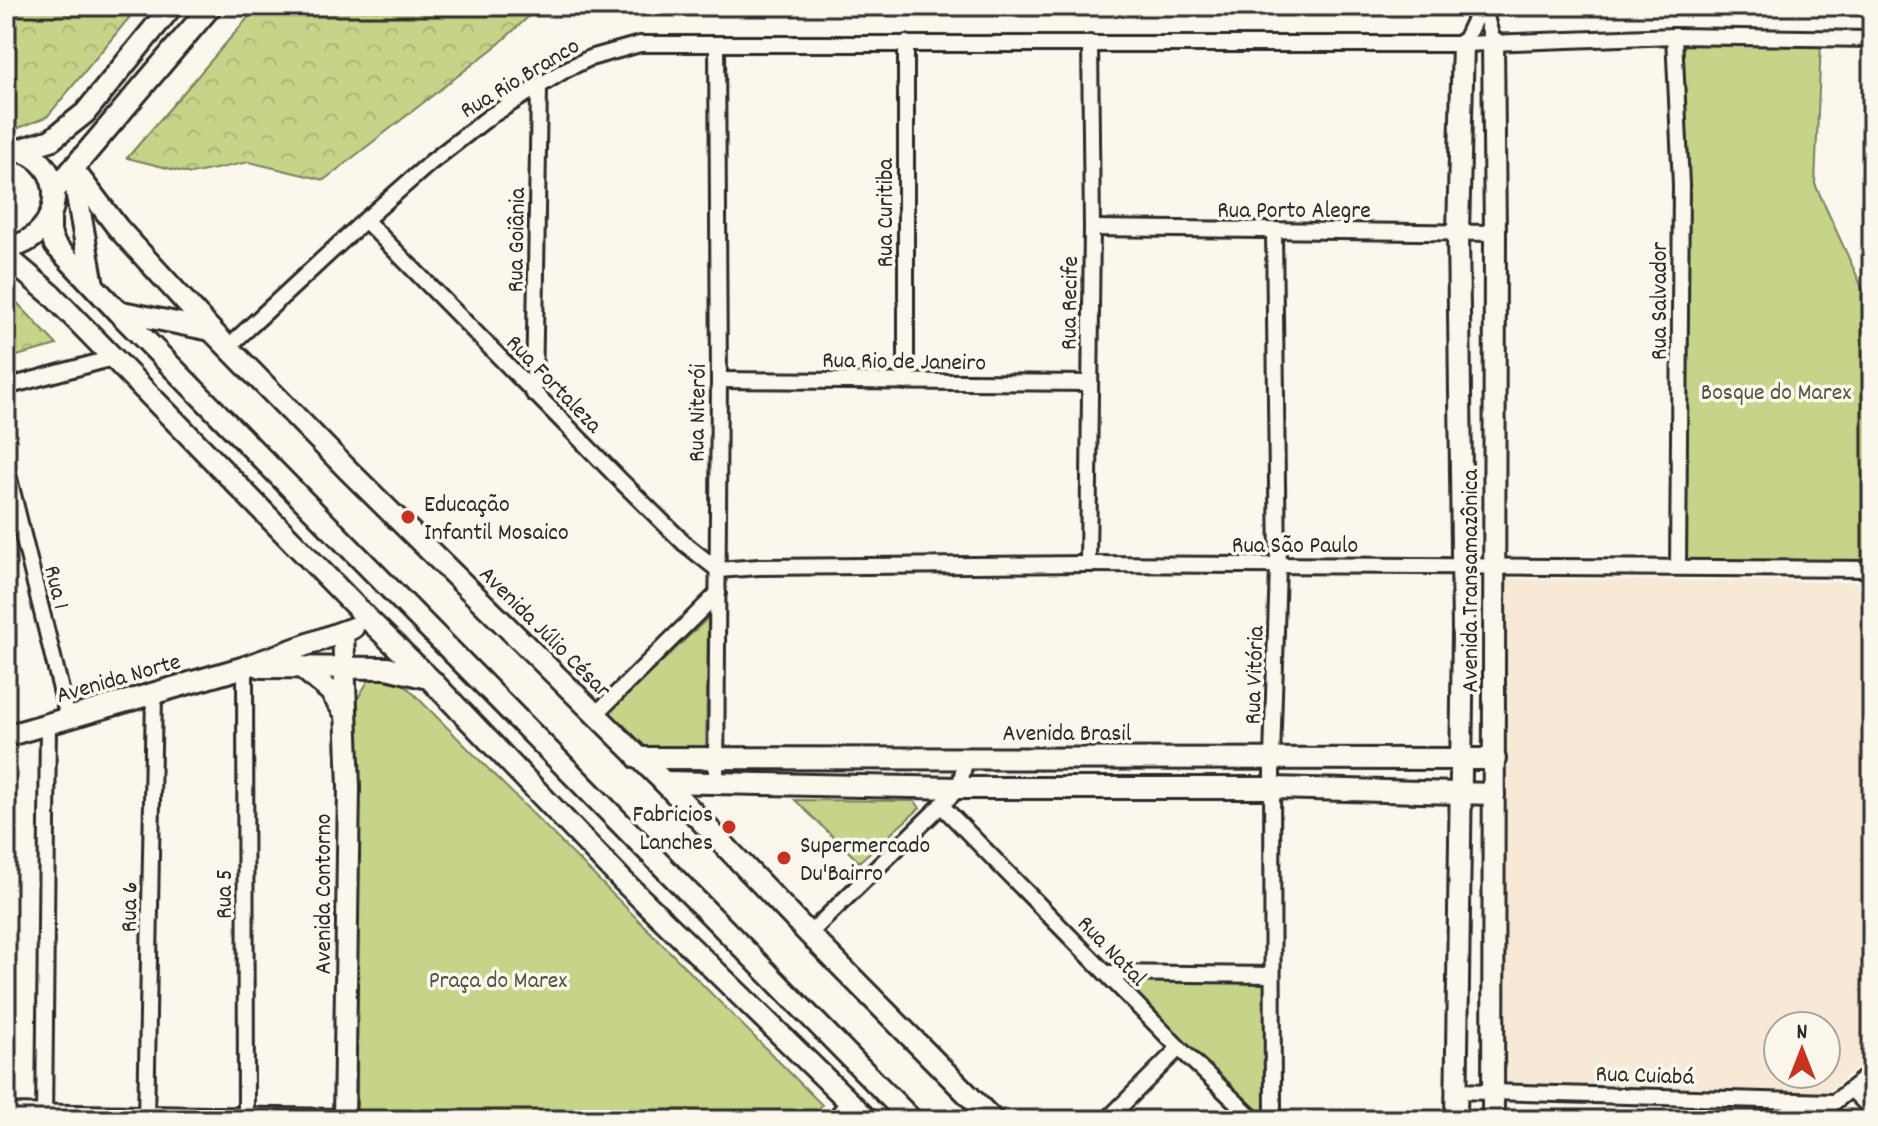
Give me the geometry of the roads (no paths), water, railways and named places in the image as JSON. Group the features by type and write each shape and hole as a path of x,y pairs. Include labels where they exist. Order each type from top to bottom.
{"street":[{"path":"13,149 51,140 85,113 172,6"},
{"path":"54,191 211,6"},
{"path":"1482,6 1493,42"},
{"path":"1463,44 1482,6"},
{"name":"Rua Rio Branco","path":"228,347 365,220 489,117 565,70 616,49 640,44 1463,44 1674,36 1872,39"},
{"name":"Rua Salvador","path":"1674,36 1681,185 1678,567"},
{"name":"Avenida Transamazônica","path":"1493,42 1493,1120"},
{"name":"Rua Curitiba","path":"906,43 906,382"},
{"name":"Rua Recife","path":"1088,564 1092,228 1090,43"},
{"name":"Rua Niterói","path":"716,784 719,380 717,44"},
{"name":"Avenida Transamazônica","path":"1456,1120 1463,565 1458,231 1463,44"},
{"name":"Rua Goiânia","path":"534,394 539,88"},
{"path":"6,248 32,240 43,231 54,205 54,191 43,165 13,149"},
{"path":"73,169 93,285"},
{"name":"Avenida Júlio César","path":"73,169 118,228 211,330 594,716 664,782 993,1120"},
{"path":"50,219 50,233 55,245 117,311 912,1120"},
{"name":"Rua Fortaleza","path":"365,220 685,544 718,570"},
{"name":"Rua Porto Alegre","path":"1092,228 1495,233"},
{"name":"Rua Vitória","path":"1273,1120 1272,759 1278,566 1274,232"},
{"path":"6,256 52,295 430,679 622,880 868,1120"},
{"path":"117,311 211,330"},
{"path":"6,387 113,358"},
{"name":"Rua Rio de Janeiro","path":"719,380 1088,383"},
{"name":"Rua 1","path":"6,466 68,718"},
{"name":"Rua São Paulo","path":"718,570 1088,564 1872,569"},
{"path":"594,716 718,593"},
{"path":"245,667 370,621"},
{"name":"Avenida Contorno","path":"343,632 348,977 344,1118"},
{"path":"245,667 387,668 430,679"},
{"name":"Avenida Norte","path":"6,736 245,667"},
{"name":"Rua 5","path":"245,667 246,1117"},
{"path":"301,667 330,691 346,716"},
{"name":"Rua 6","path":"146,1116 154,695"},
{"path":"44,1116 48,725"},
{"name":"Avenida Brasil","path":"638,758 1495,759"},
{"path":"809,934 943,807 959,788 966,758"},
{"path":"664,782 959,788 1274,788 1494,794"},
{"name":"Rua Natal","path":"943,807 1179,1048 1255,1120"},
{"path":"1106,973 1272,975"},
{"path":"1107,1120 1179,1048"},
{"path":"1812,1120 1872,1072"},
{"path":"1851,1089 1872,1110"},
{"name":"Rua Cuiabá","path":"1456,1091 1833,1102"},
{"path":"833,1120 850,1101"},
{"path":"6,1112 44,1116 344,1118"}],"place":[{"name":"Educação Infantil Mosaico","path":"408,517"},
{"name":"Fabricios Lanches","path":"729,827"},
{"name":"Supermercado Du'Bairro","path":"784,858"}],"park label":[{"name":"Bosque do Marex","path":"1776,391"},
{"name":"Praça do Marex","path":"498,979"}]}
